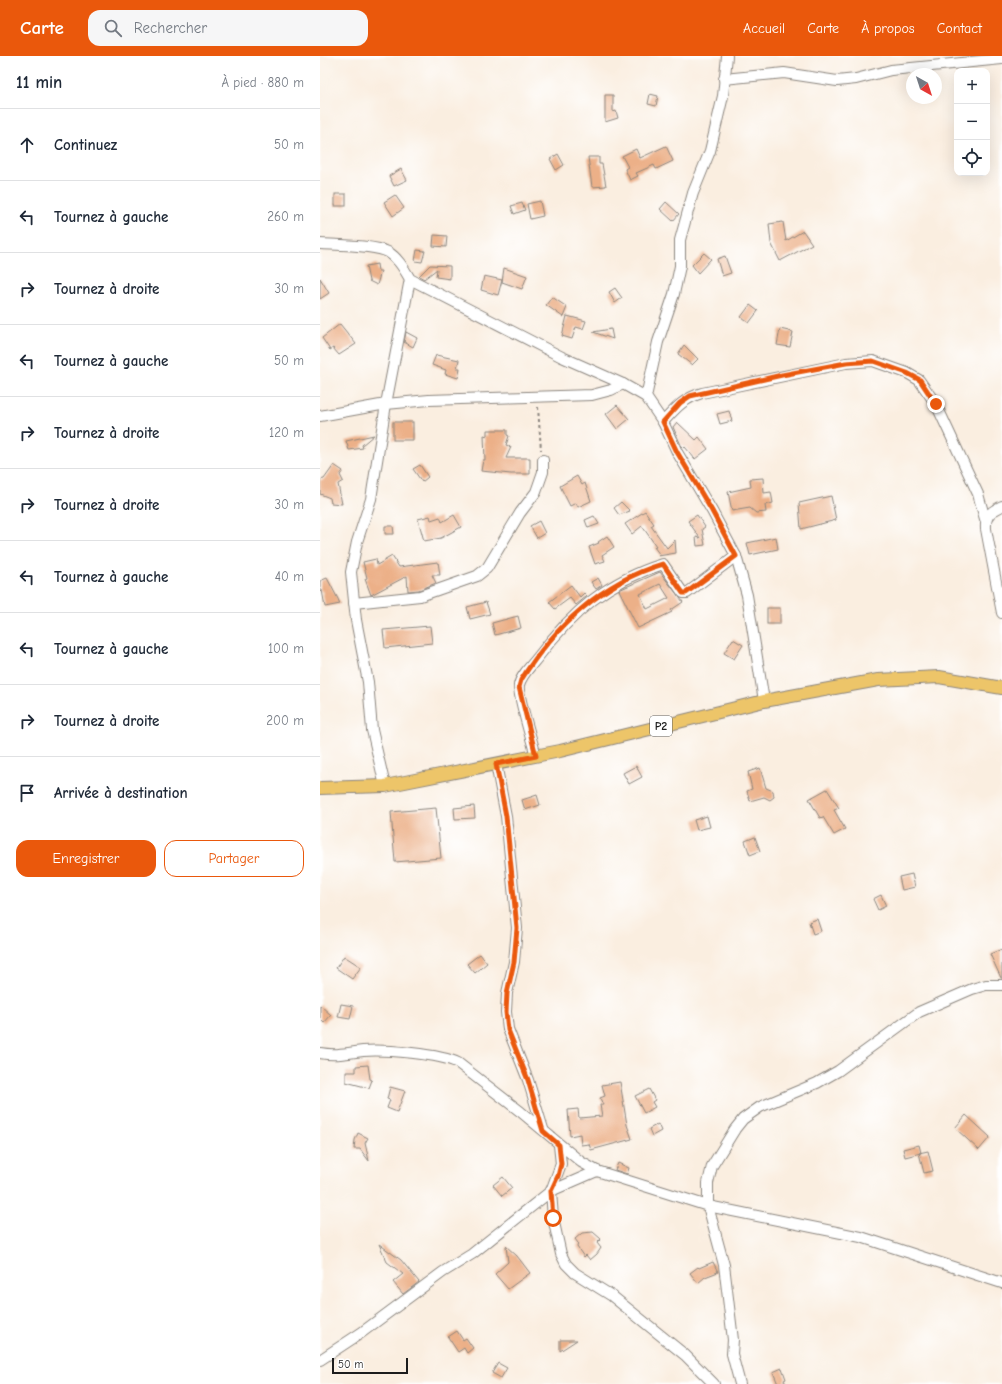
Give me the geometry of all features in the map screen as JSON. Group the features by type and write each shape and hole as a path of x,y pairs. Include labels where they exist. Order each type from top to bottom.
{"main road":[{"name":"P2","path":"320,788 385,786 536,756 764,701 878,680 939,678 1002,688"}],"street":[{"path":"646,397 658,342 674,294 680,266 680,240 693,193 710,151 723,96 727,56"},
{"path":"724,79 784,72 837,81 856,79 891,70 1002,60"},
{"path":"320,244 364,247 387,252 401,265 410,279 562,356 623,384 646,397 663,422 677,452 712,511 738,561 747,595 764,701"},
{"path":"385,786 372,730 368,682 354,603 351,572 356,542 371,499 386,404 410,279"},
{"path":"663,422 680,403 690,396 702,392 846,363 873,361 907,373 920,380 936,404 978,494 986,519 986,529 1002,613"},
{"path":"320,416 386,404 429,400 538,398 602,394 623,384"},
{"path":"354,603 420,596 478,576 487,568 520,513 536,492 543,472 543,460"},
{"path":"986,519 991,512 1002,506"},
{"path":"536,756 521,698 520,683 525,673 563,626 582,608 610,586 640,572 663,564 683,593 686,593 738,561"},
{"path":"496,764 506,816 517,928 514,962 507,993 506,1012 508,1030 528,1080 543,1131"},
{"path":"740,1384 732,1354 733,1340 724,1265 708,1206 708,1183 712,1166 734,1129 751,1113 817,1083 833,1074 920,1012 972,989 986,985 1002,985"},
{"path":"320,1053 335,1056 371,1051 435,1056 450,1059 458,1063 521,1112 581,1162 597,1171 708,1206 861,1237 1002,1283"},
{"path":"559,1145 561,1164 558,1176 551,1191 555,1236 566,1264 575,1273 612,1296 685,1355 714,1384"},
{"path":"320,1360 361,1333 443,1272 472,1254 551,1191 597,1171"}],"path":[{"path":"538,398 543,460"}],"building":[{"path":"650,94 658,96 656,106 648,104"},
{"path":"605,95 613,95 613,112 616,111 618,118 605,122"},
{"path":"666,146 673,161 656,169 654,165 636,173 638,176 630,180 625,169 628,167 622,156 636,149 640,158"},
{"path":"558,154 564,165 556,170 550,159"},
{"path":"588,157 599,157 599,164 602,164 606,186 592,187"},
{"path":"401,169 407,180 394,186 389,176"},
{"path":"335,194 346,194 346,206 335,206"},
{"path":"395,195 404,208 393,216 384,202"},
{"path":"540,201 543,216 530,219 527,204"},
{"path":"666,202 679,214 673,221 660,209"},
{"path":"522,203 525,210 514,214 511,206"},
{"path":"783,222 786,241 803,231 812,244 780,261 771,243 769,224"},
{"path":"434,235 447,236 446,247 433,246"},
{"path":"417,250 425,251 422,262 415,261"},
{"path":"704,253 711,259 698,273 692,265"},
{"path":"725,256 731,273 722,276 717,259"},
{"path":"377,264 378,271 381,271 377,285 369,281 366,266"},
{"path":"430,265 450,266 450,279 436,277 437,269 424,279 419,276"},
{"path":"504,268 527,276 522,289 502,282"},
{"path":"484,276 502,280 498,295 481,290"},
{"path":"320,278 329,293 320,299"},
{"path":"615,288 622,298 615,303 609,292"},
{"path":"552,297 567,307 563,317 546,305"},
{"path":"750,305 758,311 749,323 741,317"},
{"path":"567,316 586,321 583,329 576,327 572,339 562,336"},
{"path":"340,324 356,344 339,355 333,348 330,350 322,338"},
{"path":"611,329 613,339 593,332"},
{"path":"780,329 793,332 790,347 777,345"},
{"path":"406,332 417,338 413,347 404,342"},
{"path":"684,345 698,359 692,365 678,354"},
{"path":"436,355 459,360 457,368 460,368 458,378 445,374 446,370 432,365"},
{"path":"617,405 629,419 617,429 606,414"},
{"path":"729,411 732,421 720,424 717,414"},
{"path":"393,422 413,422 413,440 393,440"},
{"path":"677,422 696,440 699,437 708,449 695,459 685,447 684,448 681,445 673,427"},
{"path":"487,430 507,430 507,435 509,436 506,445 511,447 506,458 530,458 530,474 481,471 483,460 485,460 484,435 487,436"},
{"path":"374,435 362,445 363,448 349,450 346,441"},
{"path":"334,465 343,471 340,475 343,481 338,484 342,504 331,503 330,498 320,494 320,480 324,479"},
{"path":"420,465 428,477 422,482 413,469"},
{"path":"577,476 582,485 585,483 591,501 578,507 576,503 570,506 560,486"},
{"path":"763,478 764,493 771,492 773,503 765,505 766,512 756,513 750,508 732,511 728,492 751,487 750,479"},
{"path":"831,496 836,520 801,529 799,503"},
{"path":"621,502 630,511 619,515 614,508"},
{"path":"645,511 654,524 651,526 667,548 675,540 676,553 658,556 660,555 654,547 656,546 642,526 632,534 625,524"},
{"path":"454,515 461,527 441,538 424,541 418,519 430,516 431,520 440,517 442,522"},
{"path":"697,515 705,527 702,529 705,545 697,546 696,537 700,538 688,521"},
{"path":"594,516 599,524 588,528 585,520"},
{"path":"539,521 545,533 537,538 530,526"},
{"path":"385,526 393,526 394,534 385,534"},
{"path":"607,536 614,547 602,555 605,561 595,564 589,547 599,543 598,542"},
{"path":"776,537 778,549 750,555 747,543"},
{"path":"392,556 399,567 438,562 440,575 432,575 436,583 419,590 408,591 407,576 371,595 365,579 367,578 363,562 376,559 377,565"},
{"path":"660,572 683,602 671,610 672,612 638,628 619,590","holes":["660,584 669,598 647,609 640,594"]},
{"path":"327,578 340,604 325,607 322,590 320,592 320,581"},
{"path":"598,578 602,585 596,589 591,582"},
{"path":"571,585 580,597 584,593 587,596 576,605 570,598 555,609 549,602"},
{"path":"486,602 490,614 470,619 467,607"},
{"path":"767,608 780,608 780,624 767,624"},
{"path":"518,616 521,628 495,635 492,623"},
{"path":"430,626 432,643 385,648 383,630"},
{"path":"733,639 743,645 734,659 724,653"},
{"path":"636,766 642,777 629,784 623,773"},
{"path":"760,768 766,788 773,791 774,797 770,800 764,797 750,801 747,791 752,789 748,772"},
{"path":"827,789 839,808 834,810 845,829 834,835 823,817 820,818 809,799"},
{"path":"537,795 540,805 525,810 522,800"},
{"path":"474,806 475,818 455,819 454,808"},
{"path":"436,808 441,858 395,862 391,812"},
{"path":"707,816 710,827 697,830 694,820"},
{"path":"755,837 760,851 750,855 745,841"},
{"path":"912,874 915,887 902,890 899,877"},
{"path":"881,895 886,906 878,910 873,899"},
{"path":"817,919 821,931 813,934 809,922"},
{"path":"1002,949 1002,978 1001,978 990,954"},
{"path":"480,954 487,963 475,973 467,964"},
{"path":"344,956 361,967 352,979 336,968"},
{"path":"341,1004 353,1006 350,1019 338,1017"},
{"path":"320,1005 331,1015 324,1023 320,1019"},
{"path":"368,1065 370,1079 372,1080 369,1088 346,1082 346,1072 356,1072 356,1066"},
{"path":"620,1082 627,1125 632,1139 591,1150 589,1144 581,1145 580,1134 570,1136 568,1110 578,1109 579,1118 602,1116 600,1105 603,1105 600,1098 605,1096 602,1085"},
{"path":"390,1087 405,1091 397,1112 387,1108 390,1100 387,1099"},
{"path":"649,1089 655,1100 652,1102 655,1107 644,1113 635,1096"},
{"path":"966,1115 990,1137 979,1150 955,1128"},
{"path":"658,1124 661,1131 652,1136 649,1129"},
{"path":"358,1133 368,1138 365,1143 369,1161 360,1149 354,1149 355,1140"},
{"path":"919,1145 921,1153 905,1157 903,1149"},
{"path":"928,1151 933,1171 924,1173 919,1153"},
{"path":"618,1163 629,1168 627,1174 615,1170"},
{"path":"503,1177 512,1188 502,1196 493,1185"},
{"path":"593,1232 601,1239 597,1243 601,1248 590,1260 586,1255 584,1257 577,1247 578,1243 575,1239 582,1233"},
{"path":"379,1244 401,1260 419,1282 403,1294 393,1282 403,1274 387,1262"},
{"path":"506,1246 517,1256 530,1273 508,1289 495,1274 508,1262"},
{"path":"713,1262 718,1272 705,1277 698,1283 690,1273 698,1267 699,1268"},
{"path":"457,1331 463,1340 466,1338 473,1348 467,1353 464,1348 458,1352 448,1337"},
{"path":"560,1340 577,1340 560,1351"},
{"path":"498,1363 507,1368 501,1378 492,1373"},
{"path":"782,1368 786,1379 784,1380 786,1384 778,1384 773,1372"}],"route":[{"path":"553,1218 551,1191 558,1176 561,1164 559,1145 543,1131 528,1080 508,1030 506,1012 507,993 514,962 517,928 506,816 496,764 536,756 519,687 521,680 563,626 582,608 610,586 640,572 663,564 683,593 686,593 736,556 731,544 677,452 663,422 680,403 690,396 702,392 782,375 846,363 873,361 907,373 920,380 936,404"}]}
